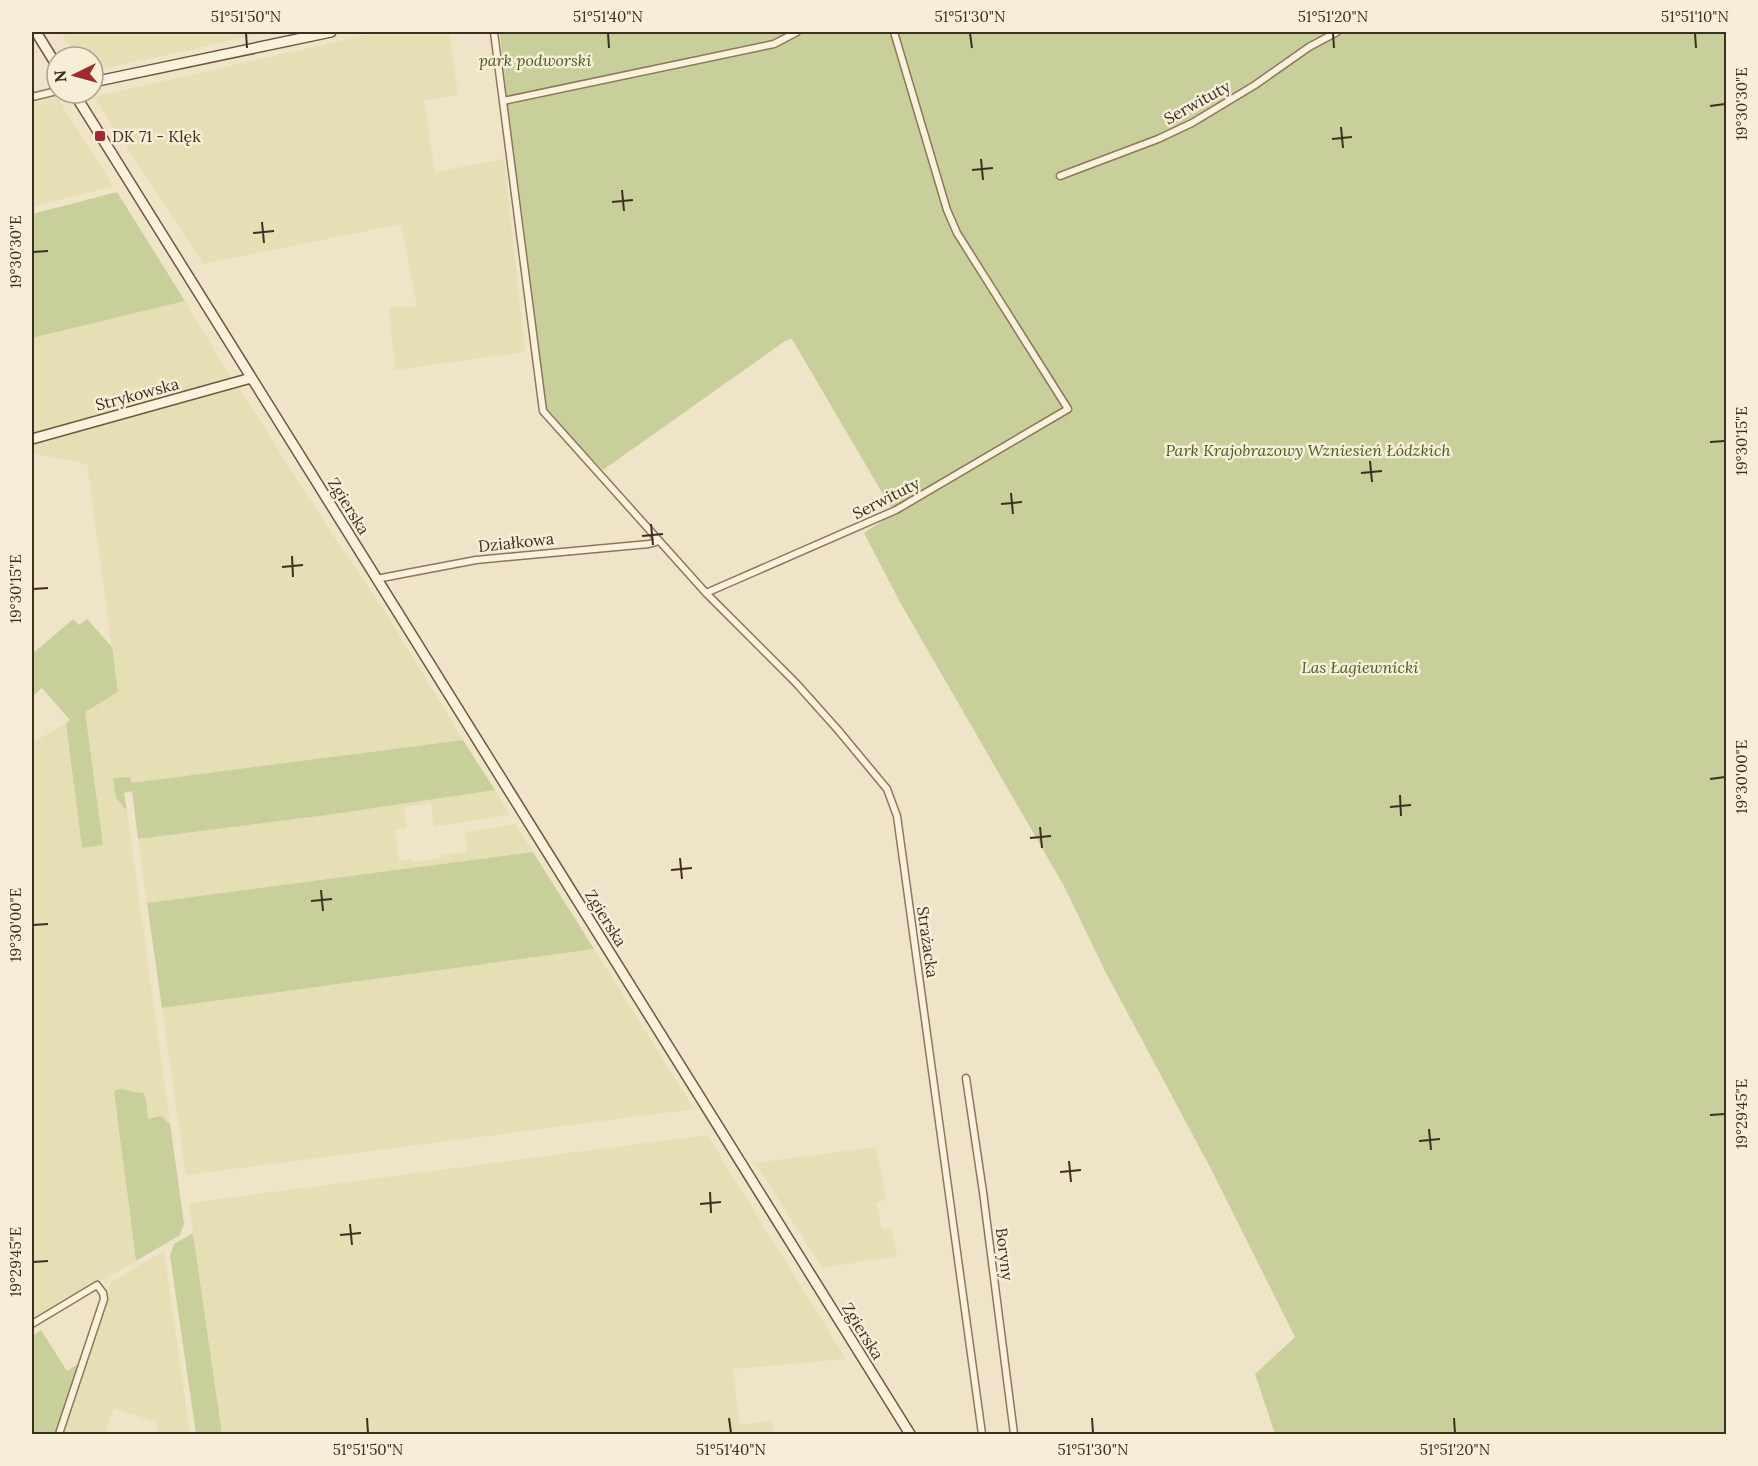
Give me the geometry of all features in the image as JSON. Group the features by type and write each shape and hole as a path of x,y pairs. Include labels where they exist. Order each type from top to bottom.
{"main road":[{"path":"36,32 45,47"},
{"path":"105,79 331,32"},
{"name":"Zgierska","path":"81,105 910,1434"},
{"name":"Strykowska","path":"32,439 251,378"}],"street":[{"name":"Strażacka","path":"494,32 543,411 706,593 817,706 863,759 887,789 893,801 917,953 932,1080 982,1434"},
{"path":"503,101 774,44 797,32"},
{"name":"Serwituty","path":"706,593 896,510 1068,409 957,233 947,210 894,32"},
{"name":"Serwituty","path":"1060,177 1158,139 1192,123 1255,85 1309,47 1337,32"},
{"name":"Działkowa","path":"376,579 476,560 648,544 659,541"},
{"name":"Boryny","path":"966,1078 984,1192 1014,1434"},
{"path":"32,1324 97,1285 103,1293 104,1299 59,1434"}],"shaded area":[{"path":"61,32 270,32 105,68 105,45 69,45"},
{"path":"379,32 449,32 458,95 424,101 435,172 504,159 525,352 395,370 389,307 417,307 401,224 203,264 99,105 105,105 105,94"},
{"path":"45,100 45,105 62,105 113,186 32,207 32,103"},
{"path":"185,301 231,378 32,434 32,338"},
{"path":"239,388 332,534 387,615 463,740 131,783 116,798 127,811 170,1123 160,1117 148,1119 145,1095 114,1091 136,1261 32,1321 32,743 66,723 82,848 85,711 118,692 87,464 32,453 32,444"},
{"path":"495,790 510,815 434,827 431,803 404,807 407,828 395,830 399,861 412,859 415,862 438,859 442,855 467,852 465,832 515,824 533,852 147,903 138,839 327,815"},
{"path":"594,949 694,1109 186,1175 162,1008"},
{"path":"707,1135 846,1359 733,1369 739,1425 773,1421 774,1434 222,1434 189,1203"},
{"path":"876,1147 886,1200 876,1203 882,1229 891,1228 897,1256 823,1268 755,1163"},
{"path":"164,1251 190,1434 158,1434 156,1422 114,1408 105,1434 61,1434 111,1282"}],"green space":[{"name":"Las Łagiewnicki","path":"500,32 1726,32 1726,1434 1275,1434 1255,1374 1295,1337 1211,1169 1105,971 1064,886 901,604 864,533 894,513 792,339 785,341 603,470 544,406 506,103"},
{"path":"117,192 185,301 32,338 32,214"},
{"path":"73,619 79,625 87,619 112,647 118,692 85,712 103,845 82,848 66,723 70,720 42,688 32,697 32,654"},
{"path":"463,740 495,790 327,815 138,839 132,791 124,793 127,811 116,798 113,778 130,777 131,783"},
{"path":"533,852 594,949 162,1008 147,903"},
{"path":"119,1089 143,1093 146,1098 148,1119 160,1116 170,1123 184,1224 180,1235 136,1261 114,1091"},
{"path":"193,1233 222,1434 196,1434 170,1256 174,1244"},
{"path":"41,1330 67,1371 79,1363 55,1434 32,1434 32,1336"}],"place":[{"name":"DK 71 - Klęk","path":"100,136"}],"park label":[{"name":"park podworski","path":"535,60"},
{"name":"Park Krajobrazowy Wzniesień Łódzkich","path":"1308,450"}]}
